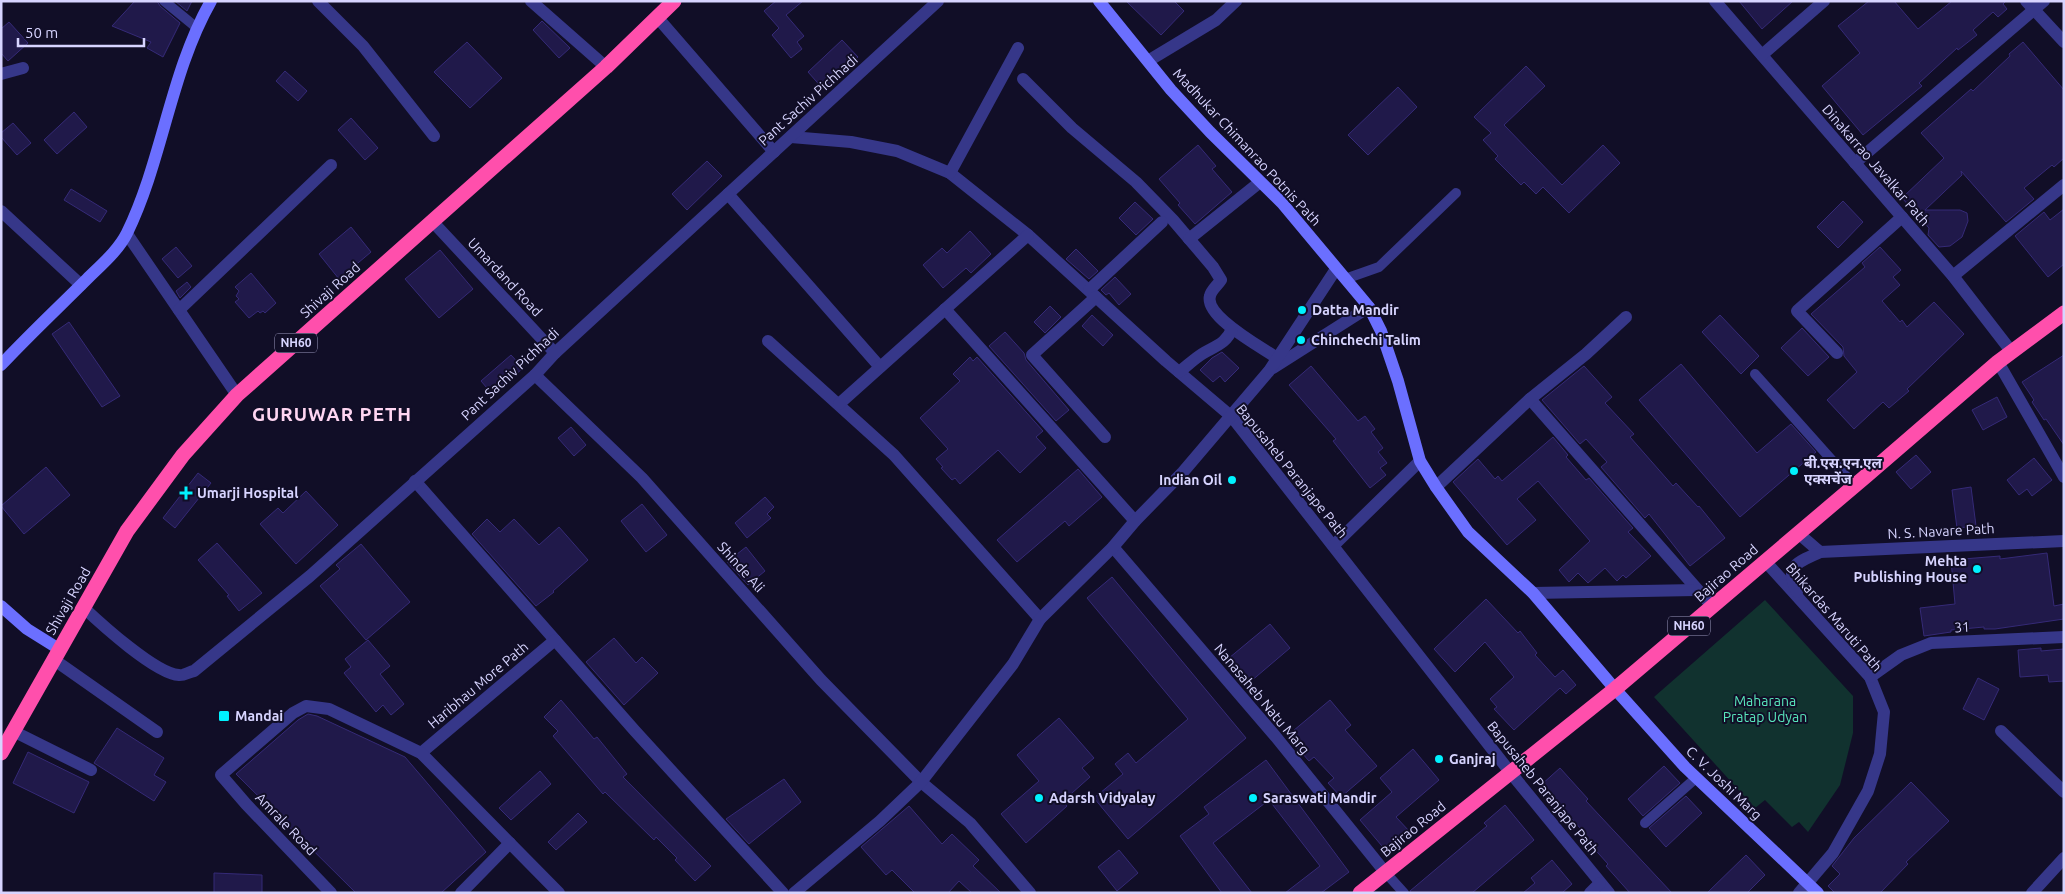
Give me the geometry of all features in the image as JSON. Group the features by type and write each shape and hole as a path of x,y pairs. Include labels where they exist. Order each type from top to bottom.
{"highway":[{"name":"Shivaji Road","path":"1,752 127,531 183,455 237,395 606,68 674,1"},
{"name":"Bajirao Road","path":"1360,893 1615,689 2011,351 2064,313"}],"street":[{"path":"1,364 22,341 114,252 126,234 153,165 185,55 211,1"},
{"path":"318,1 362,46 434,136"},
{"path":"531,1 606,68"},
{"name":"Pant Sachiv Pichhadi","path":"83,607 129,647 162,669 179,675 194,671 310,576 535,375 555,353 938,1"},
{"name":"Madhukar Chimanrao Potnis Path","path":"1099,1 1171,90 1282,203 1369,308 1381,331 1398,381 1420,461 1436,487 1468,532 1533,593 1615,689"},
{"path":"1148,61 1216,20 1236,1"},
{"name":"Dinakarrao Javalkar Path","path":"1715,1 1953,276 2011,351"},
{"path":"1762,55 1824,1"},
{"path":"1855,163 2035,4 2064,42"},
{"path":"657,17 774,152"},
{"path":"950,173 1018,48"},
{"path":"1,74 23,68"},
{"path":"1024,79 1072,128 1136,182 1213,267 1220,280 1210,296 1210,303 1218,316 1232,329 1277,358"},
{"name":"Bapusaheb Paranjape Path","path":"791,136 851,142 897,151 950,173 1028,235 1179,372 1232,417 1510,772 1604,888"},
{"path":"179,310 331,165"},
{"path":"1189,239 1260,182"},
{"path":"1953,276 2064,185"},
{"path":"728,194 880,367"},
{"path":"1,211 81,285"},
{"path":"1837,353 1797,311 1902,217"},
{"name":"Umardand Road","path":"432,221 555,353"},
{"path":"1105,437 1032,354 1162,222"},
{"path":"126,234 237,395"},
{"path":"839,404 1028,235"},
{"path":"794,893 880,821 921,782 1014,664 1040,619 1113,547 1232,417 1269,371 1336,269"},
{"path":"1269,371 1369,308"},
{"path":"945,309 1135,521"},
{"path":"1436,487 1530,398 1586,354 1626,317"},
{"path":"1179,372 1203,354 1220,345 1226,340 1232,329"},
{"path":"768,342 894,455 1040,619"},
{"path":"1998,362 2064,477"},
{"name":"Shinde Ali","path":"535,375 642,478 821,680 921,782 970,823 1030,893"},
{"path":"1530,398 1696,590 1712,606"},
{"path":"1334,545 1420,461"},
{"path":"415,481 635,731 783,893"},
{"path":"1798,533 1820,552"},
{"name":"N. S. Navare Path","path":"1800,599 1791,579 1791,569 1796,564 1820,552 2064,541"},
{"name":"Nanasaheb Natu Marg","path":"1113,547 1276,738 1385,872"},
{"name":"Bhikardas Maruti Path","path":"1765,561 1870,677 1884,712 1880,754 1868,791 1808,890"},
{"path":"1533,593 1696,590"},
{"path":"1,606 56,654 157,732"},
{"name":"31","path":"1870,677 1901,656 1931,644 2064,637"},
{"name":"Haribhau More Path","path":"421,753 555,640"},
{"name":"C. V. Joshi Marg","path":"1615,689 1696,778 1808,890"},
{"name":"Amrale Road","path":"331,893 221,775 294,712 306,706 329,709 421,753"},
{"path":"13,731 91,770"},
{"path":"2000,732 2064,792"},
{"path":"421,753 559,893"},
{"path":"461,893 510,843"},
{"path":"2032,893 2064,858"},
{"path":"1590,893 1604,888"}],"lane":[{"path":"164,1 197,28"},
{"path":"1345,279 1379,267 1456,193"},
{"path":"1754,374 1855,486"},
{"path":"1645,823 1696,778"},
{"path":"1385,872 1404,893"}],"green space":[{"name":"Maharana Pratap Udyan","path":"1765,600 1853,696 1853,733 1840,785 1808,832 1799,822 1792,827 1765,800 1755,808 1654,697"}],"building":[{"path":"135,1 157,1 160,6 180,23 163,57 147,48 151,42 112,26"},
{"path":"175,1 192,1 187,11"},
{"path":"776,1 803,1 786,15 804,36 797,42 802,49 791,58 772,35 779,28 764,11"},
{"path":"1126,1 1174,1 1184,11 1161,35"},
{"path":"1739,1 1793,1 1762,29"},
{"path":"1869,1 1894,1 1918,29 1952,1 2006,1 2003,4 2007,9 1998,17 1993,12 1973,30 1977,35 1958,50 1957,48 1919,83 1922,86 1863,135 1822,86 1860,53 1838,26"},
{"path":"542,21 570,48 559,58 533,30"},
{"path":"9,22 28,43 8,61 1,53 1,29"},
{"path":"842,40 858,57 824,90 808,72"},
{"path":"467,42 502,78 470,108 434,72"},
{"path":"2023,42 2064,90 2064,158 2054,167 2052,165 2024,188 2034,199 2006,222 1961,171 1962,175 1925,210 1960,210 1967,213 1968,221 1962,237 1950,246 1939,247 1928,235 1929,228 1902,198 1944,158 1921,133 1971,89 1973,91"},
{"path":"1526,66 1545,86 1504,125 1562,185 1603,145 1620,163 1569,213 1543,187 1536,194 1524,182 1521,185 1495,159 1498,156 1483,140 1491,133 1474,117"},
{"path":"285,71 307,91 298,101 276,81"},
{"path":"1398,87 1417,107 1368,155 1348,135"},
{"path":"74,112 87,127 57,154 44,140"},
{"path":"351,118 378,148 365,160 338,130"},
{"path":"13,123 31,143 17,155 1,137 1,133"},
{"path":"1198,145 1216,166 1212,169 1232,192 1195,224 1159,179"},
{"path":"707,161 722,176 687,210 672,194"},
{"path":"71,189 107,211 100,222 64,200"},
{"path":"1843,201 1863,222 1838,248 1817,227"},
{"path":"1135,202 1153,219 1136,235 1119,218"},
{"path":"2064,209 2064,264 2048,277 2015,236 2044,212 2050,220"},
{"path":"351,227 371,252 339,279 319,254"},
{"path":"970,231 991,254 971,273 966,268 943,288 923,265 942,248 947,253"},
{"path":"176,247 192,266 178,278 162,259"},
{"path":"1880,247 1901,270 1893,277 1900,285 1882,301 1900,322 1902,320 1907,327 1934,302 1964,334 1907,389 1909,391 1889,408 1883,402 1854,429 1827,400 1857,372 1844,356 1843,347 1811,314 1865,267 1862,263"},
{"path":"1076,249 1098,271 1089,279 1066,259"},
{"path":"440,250 473,289 439,318 405,279"},
{"path":"251,273 276,303 265,313 258,311 249,318 235,302 239,299 236,296 239,291 235,287"},
{"path":"1115,277 1131,294 1119,305 1109,293 1106,295 1101,290"},
{"path":"187,282 191,287 180,298 176,291"},
{"path":"1050,306 1061,317 1045,333 1034,322"},
{"path":"1092,315 1113,335 1103,346 1082,326"},
{"path":"1720,315 1759,356 1741,374 1702,332"},
{"path":"69,322 120,396 102,407 52,334"},
{"path":"1802,328 1829,357 1808,376 1781,348"},
{"path":"1005,332 1024,353 1026,360 1069,410 1056,421 989,346"},
{"path":"1222,352 1239,368 1225,382 1220,376 1213,382 1200,370 1212,358"},
{"path":"511,355 523,368 493,395 481,381"},
{"path":"2064,355 2064,445 2032,402 2034,400 2022,382"},
{"path":"970,357 973,361 977,357 1043,431 1036,437 1046,448 1020,473 998,450 960,484 955,478 952,480 941,468 943,467 936,459 948,449 920,418 960,381 953,374"},
{"path":"1681,364 1757,453 1791,424 1816,452 1740,517 1639,400"},
{"path":"1311,366 1358,421 1365,416 1375,429 1371,432 1383,448 1378,452 1387,463 1380,468 1386,475 1370,488 1333,441 1336,439 1289,385"},
{"path":"1584,366 1612,397 1605,403 1634,434 1630,437 1673,486 1676,483 1699,506 1725,538 1690,566 1649,514 1645,518 1601,467 1607,462 1586,439 1580,444 1542,400"},
{"path":"1997,397 2007,417 1983,430 1972,410"},
{"path":"571,427 586,445 574,456 558,438"},
{"path":"1553,437 1568,455 1566,457 1586,480 1589,478 1633,528 1628,532 1651,556 1626,578 1623,575 1617,581 1605,568 1588,583 1578,573 1569,582 1559,570 1590,541 1538,481 1517,499 1536,520 1507,545 1453,482 1478,459 1495,479 1498,476 1502,481"},
{"path":"1916,455 1931,472 1911,489 1896,472"},
{"path":"2034,458 2052,480 2032,496 2027,489 2019,495 2007,480"},
{"path":"46,467 70,495 24,534 1,506"},
{"path":"1078,469 1102,497 1069,526 1065,521 1017,562 997,540"},
{"path":"198,473 211,483 175,528 163,518"},
{"path":"1971,487 1976,526 1957,528 1952,490"},
{"path":"306,491 338,525 296,564 260,524 278,508 283,513"},
{"path":"765,497 774,507 767,514 771,518 747,538 735,523"},
{"path":"642,504 667,535 646,552 621,521"},
{"path":"487,519 500,532 514,519 539,545 559,527 588,560 536,606 472,534"},
{"path":"217,543 262,593 239,611 227,596 229,595 198,560"},
{"path":"361,544 410,602 366,640 320,586 340,569 336,565"},
{"path":"746,547 765,571 748,585 727,562"},
{"path":"2047,553 2054,606 2064,604 2064,619 1995,629 1984,629 1984,627 1951,630 1951,632 1924,636 1920,608 1955,604 1951,560 2000,556 2000,559"},
{"path":"1112,577 1246,738 1128,839 1094,798 1123,774 1115,764 1128,753 1136,763 1188,719 1087,598"},
{"path":"1486,599 1518,633 1520,631 1537,653 1535,655 1555,677 1563,670 1576,685 1566,694 1560,688 1514,730 1494,709 1497,707 1490,699 1514,677 1485,642 1455,672 1434,649"},
{"path":"1270,624 1290,648 1250,682 1229,658"},
{"path":"614,638 636,663 642,657 658,673 624,705 586,662"},
{"path":"368,640 390,666 380,674 404,704 391,715 383,705 376,712 344,673 351,667 345,659"},
{"path":"2041,648 2041,651 2064,649 2064,681 2049,682 2048,675 2020,677 2018,650"},
{"path":"1978,678 1999,689 1984,720 1963,709"},
{"path":"561,700 594,739 597,737 627,774 623,777 711,866 695,881 675,860 677,858 656,837 654,840 605,792 603,794 553,736 558,731 544,717"},
{"path":"1330,700 1351,725 1345,730 1377,766 1341,797 1328,783 1334,778 1314,757 1309,761 1287,736"},
{"path":"308,714 317,716 405,757 486,852 441,893 356,893 236,774 298,720"},
{"path":"1059,718 1094,758 1082,768 1090,777 1063,801 1067,806 1026,843 1001,814 1039,781 1017,755"},
{"path":"117,728 164,758 154,775 166,782 154,801 94,763"},
{"path":"1413,749 1439,780 1396,817 1410,832 1387,852 1360,820 1392,792 1380,778"},
{"path":"28,752 89,782 74,813 13,783"},
{"path":"1266,760 1349,872 1321,893 1285,893 1320,866 1269,800 1213,843 1252,893 1222,893 1180,836 1209,814 1204,807"},
{"path":"1664,766 1680,783 1643,816 1628,799"},
{"path":"1560,768 1588,799 1586,801 1672,893 1630,893 1606,866 1608,864 1579,832 1582,830 1541,785"},
{"path":"540,771 551,784 511,820 499,808"},
{"path":"784,779 801,802 749,844 726,819"},
{"path":"1911,782 1949,821 1906,862 1908,864 1880,893 1835,893 1828,886 1840,874 1832,866 1854,838"},
{"path":"1686,796 1702,813 1666,847 1649,828"},
{"path":"1505,805 1534,840 1472,893 1411,893 1410,891 1487,826 1484,823"},
{"path":"909,806 942,844 952,834 979,860 973,866 1001,893 972,893 959,881 948,893 915,893 892,870 886,875 861,847"},
{"path":"578,813 587,822 556,850 548,842"},
{"path":"1119,850 1138,873 1117,891 1098,867"},
{"path":"1746,855 1765,875 1747,893 1707,893"},
{"path":"1552,860 1572,884 1562,893 1523,893 1535,883 1531,878"},
{"path":"214,873 262,875 262,893 214,893"}],"place":[{"name":"Datta Mandir","path":"1302,310"},
{"name":"Chinchechi Talim","path":"1301,340"},
{"name":"बी.एस.एन.एल एक्सचेंज","path":"1794,471"},
{"name":"Indian Oil","path":"1232,480"},
{"name":"Umarji Hospital","path":"186,493"},
{"name":"Mehta Publishing House","path":"1977,569"},
{"name":"Mandai","path":"224,716"},
{"name":"Ganjraj","path":"1439,759"},
{"name":"Adarsh Vidyalay","path":"1039,798"},
{"name":"Saraswati Mandir","path":"1253,798"}],"district":[{"name":"GURUWAR PETH","path":"332,414"}]}
